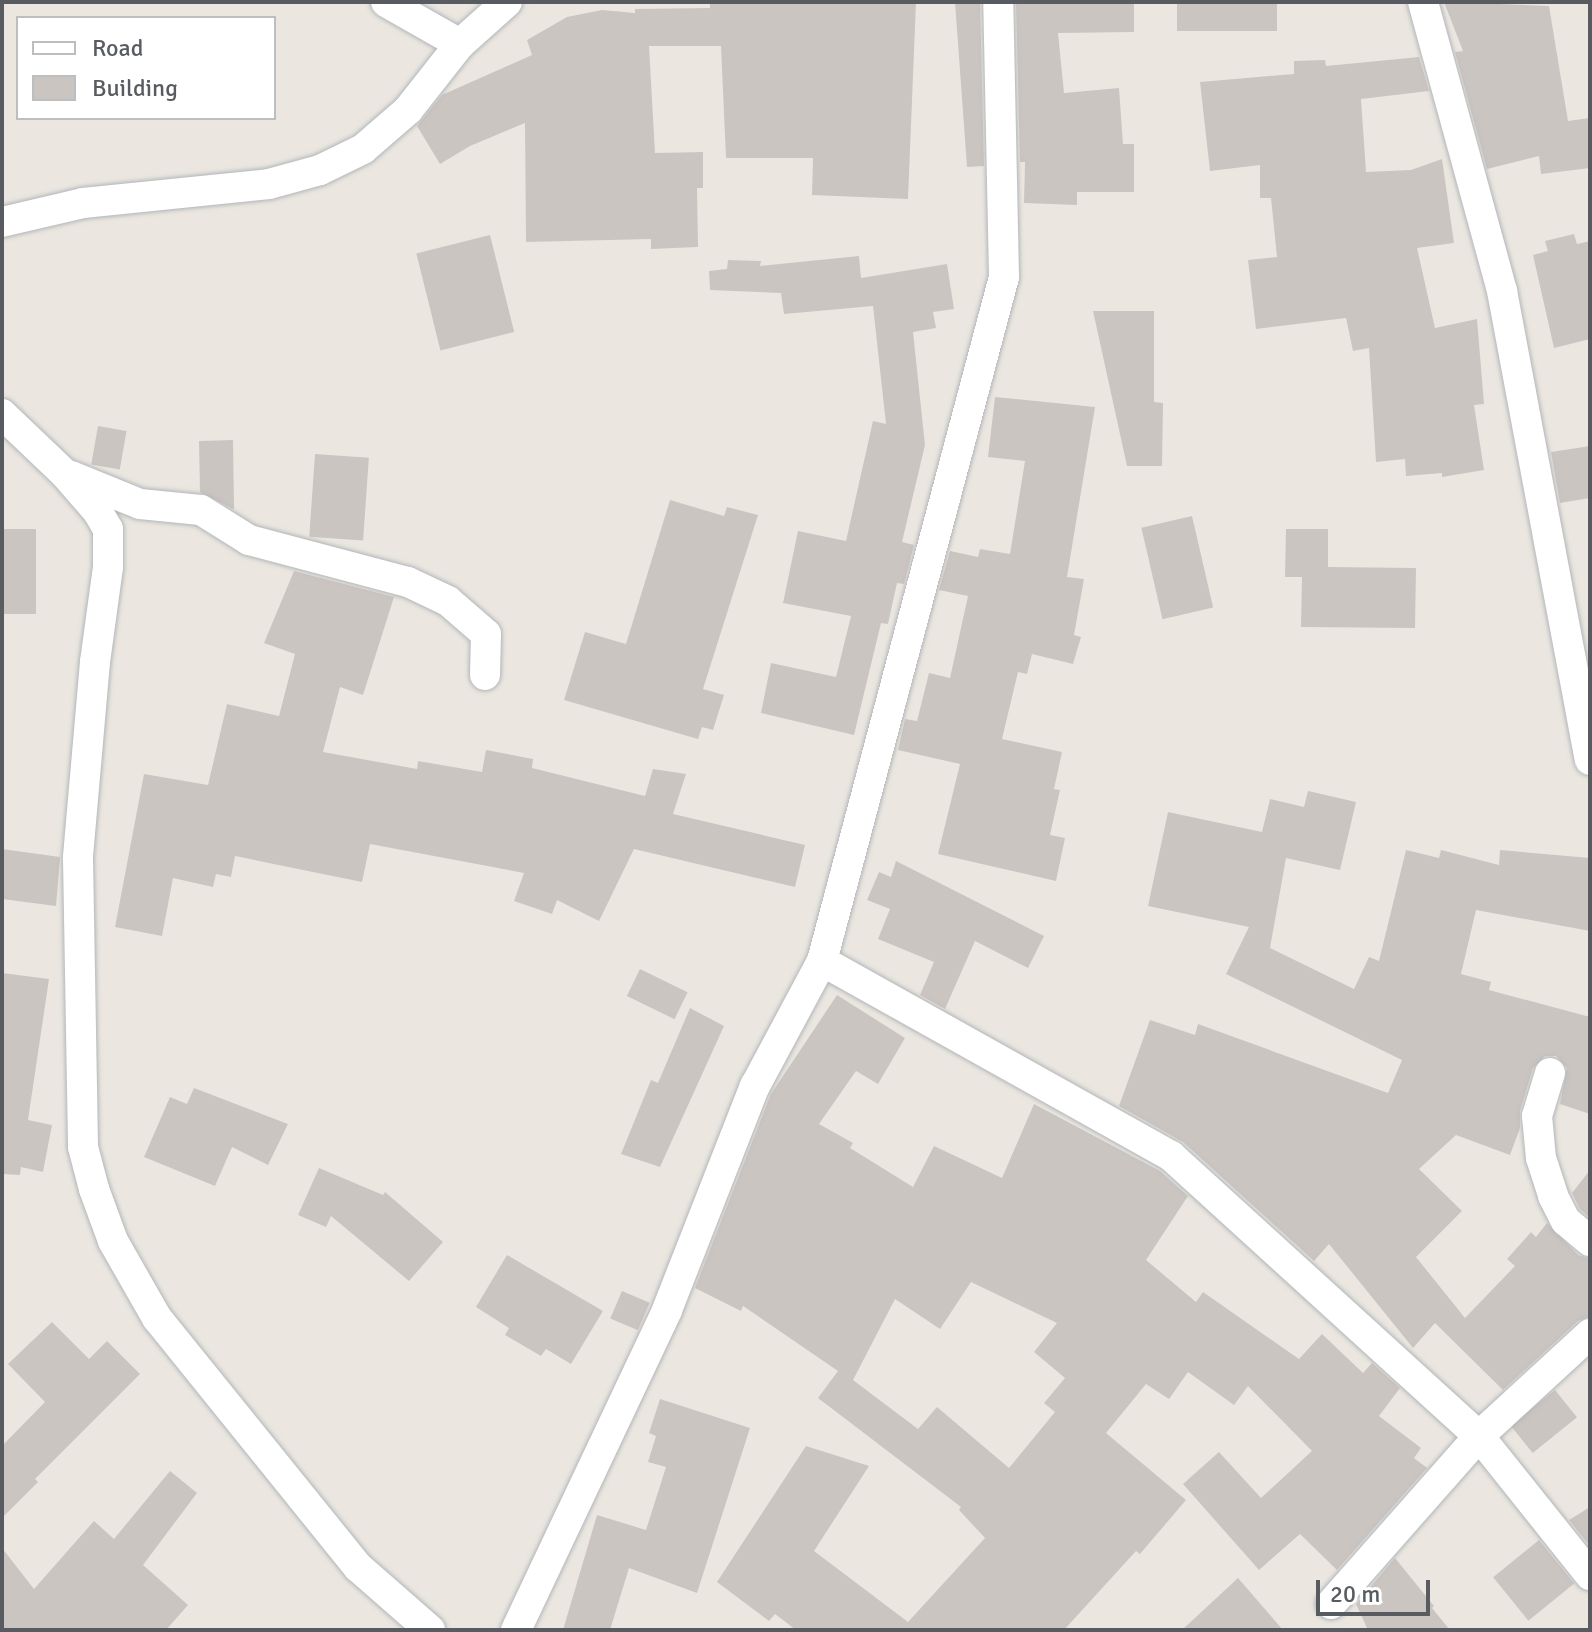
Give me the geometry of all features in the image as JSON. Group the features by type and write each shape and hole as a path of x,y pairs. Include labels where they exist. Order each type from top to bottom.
{"street":[{"path":"386,2 460,44"},
{"path":"2,222 83,203 269,184 320,170 363,149 408,110 460,44 507,2"},
{"path":"516,1630 667,1310 755,1086 822,961 1004,277 998,2"},
{"path":"1423,2 1502,291 1590,760"},
{"path":"2,414 65,474 108,529 108,567 95,662 78,858 83,1147 94,1189 113,1241 157,1318 358,1567 430,1630"},
{"path":"65,474 140,504 201,510 249,540 408,582 448,601 486,634 485,675"},
{"path":"822,961 1171,1156 1479,1436 1590,1575"},
{"path":"1550,1073 1537,1116 1541,1158 1553,1196 1566,1221 1590,1241"},
{"path":"1331,1604 1479,1436 1590,1334"}],"building":[{"path":"710,2 916,2 908,199 812,195 813,158 726,158 721,46 649,46 655,153 703,152 703,188 697,188 698,247 651,249 651,239 526,242 525,123 470,146 440,164 417,126 442,95 532,55 527,40 567,17 602,10 635,13 635,9 710,8"},
{"path":"955,2 980,2 984,166 967,167"},
{"path":"1016,2 1134,2 1134,32 1058,33 1064,93 1119,88 1123,144 1134,144 1134,192 1077,192 1077,205 1024,203 1025,162 1020,162"},
{"path":"1177,2 1277,2 1277,31 1177,31"},
{"path":"1444,2 1549,6 1568,121 1590,118 1590,168 1541,174 1539,156 1487,169 1455,52 1463,51"},
{"path":"1419,57 1429,91 1361,99 1366,172 1411,170 1442,159 1454,243 1417,248 1435,328 1477,319 1484,404 1474,405 1484,470 1442,477 1442,473 1406,476 1405,459 1376,462 1369,348 1353,351 1346,318 1256,329 1248,260 1277,257 1271,198 1260,198 1260,165 1210,171 1200,82 1294,74 1294,61 1325,60 1326,66"},
{"path":"1574,234 1577,244 1590,241 1590,339 1554,348 1533,255 1548,251 1545,241"},
{"path":"490,235 514,332 440,350 416,253"},
{"path":"859,256 861,278 947,264 954,309 933,312 936,328 913,332 925,445 902,542 914,545 904,584 897,583 888,624 881,623 854,735 761,713 771,663 836,677 851,616 783,603 798,531 846,541 873,421 886,424 873,306 784,314 781,293 710,290 709,271 727,269 728,260 761,261 760,266"},
{"path":"1093,311 1154,311 1154,402 1163,403 1162,466 1127,466"},
{"path":"995,397 1095,407 1067,577 1084,579 1074,635 1081,637 1073,664 1032,654 1027,674 1018,672 1002,739 1062,752 1054,789 1060,790 1050,835 1065,838 1056,881 938,854 960,764 898,750 905,719 917,721 929,673 950,678 968,596 939,590 950,551 978,557 980,549 1010,554 1025,461 988,457"},
{"path":"98,426 127,431 120,469 91,464"},
{"path":"233,440 234,509 200,492 199,441"},
{"path":"1590,446 1590,498 1560,503 1551,452"},
{"path":"315,454 369,458 363,541 309,537"},
{"path":"670,500 724,516 727,507 758,515 703,689 724,695 713,730 702,727 698,739 564,700 585,632 626,644"},
{"path":"1192,516 1213,608 1162,619 1141,528"},
{"path":"2,529 36,529 36,614 2,614"},
{"path":"1286,529 1328,529 1328,567 1416,568 1415,628 1301,627 1302,577 1285,577"},
{"path":"294,571 394,597 363,695 340,687 323,752 417,769 418,761 482,772 486,750 533,759 532,768 645,796 653,769 686,774 673,814 805,845 795,887 634,849 599,921 557,900 552,914 514,901 524,873 370,844 362,882 235,856 231,877 216,874 213,887 173,878 162,936 115,927 144,774 208,785 227,704 279,716 295,654 264,643"},
{"path":"1308,791 1356,802 1340,870 1286,858 1270,948 1354,989 1369,957 1379,961 1406,850 1439,858 1441,850 1499,865 1500,850 1590,858 1590,931 1476,910 1461,974 1491,982 1489,990 1590,1017 1590,1114 1560,1104 1567,1068 1556,1056 1545,1056 1533,1068 1520,1111 1520,1128 1510,1155 1456,1135 1419,1169 1462,1211 1416,1257 1465,1318 1515,1266 1507,1259 1531,1232 1536,1237 1547,1223 1578,1255 1590,1259 1590,1316 1578,1321 1503,1390 1435,1323 1413,1348 1329,1244 1314,1261 1183,1142 1119,1106 1150,1020 1195,1035 1198,1024 1388,1093 1402,1060 1226,974 1249,927 1148,906 1168,812 1262,832 1270,799 1304,807"},
{"path":"2,849 60,857 56,906 2,899"},
{"path":"896,861 1044,936 1028,968 975,941 945,1009 920,995 934,962 878,939 890,909 867,900 879,872 891,877"},
{"path":"640,969 688,992 674,1019 627,996"},
{"path":"2,973 49,979 28,1120 52,1125 43,1172 21,1167 20,1175 2,1174"},
{"path":"837,995 905,1038 878,1084 856,1071 819,1124 853,1143 850,1148 913,1187 934,1146 1002,1178 1034,1104 1160,1171 1188,1196 1146,1260 1196,1302 1203,1292 1299,1359 1322,1334 1363,1373 1372,1363 1400,1388 1379,1416 1421,1448 1414,1458 1427,1468 1337,1570 1300,1534 1259,1570 1183,1484 1219,1452 1261,1498 1312,1451 1248,1386 1234,1405 1188,1372 1169,1399 1146,1384 1106,1433 1186,1500 1140,1554 1136,1551 1064,1630 796,1630 775,1614 769,1621 717,1582 806,1446 869,1466 814,1551 908,1622 985,1538 959,1510 961,1507 818,1398 838,1371 743,1306 741,1311 695,1288 771,1094","holes":["971,1282 1057,1323 1034,1352 1065,1378 1044,1403 1055,1412 1009,1468 937,1407 918,1429 853,1380 895,1299 940,1329"]},
{"path":"690,1008 724,1026 660,1167 621,1154 651,1080 658,1083"},
{"path":"194,1088 288,1124 268,1165 232,1147 215,1186 144,1157 170,1097 187,1104"},
{"path":"319,1168 383,1195 385,1192 443,1242 409,1281 331,1216 326,1227 298,1215"},
{"path":"1590,1170 1590,1218 1580,1209 1572,1193"},
{"path":"507,1255 603,1311 571,1364 546,1349 541,1356 505,1335 509,1328 476,1307"},
{"path":"622,1291 650,1303 638,1330 610,1319"},
{"path":"52,1322 89,1359 107,1341 140,1374 35,1479 38,1482 2,1518 2,1446 45,1402 8,1364"},
{"path":"1555,1390 1577,1417 1533,1453 1511,1426"},
{"path":"660,1399 750,1428 697,1593 629,1568 610,1630 563,1630 597,1515 646,1530 666,1467 648,1462 656,1436 649,1433"},
{"path":"170,1471 197,1493 143,1565 188,1605 166,1630 2,1630 2,1548 34,1589 94,1521 114,1539"},
{"path":"1590,1507 1590,1546 1569,1520"},
{"path":"1539,1540 1574,1584 1528,1621 1493,1577"},
{"path":"1395,1558 1450,1630 1368,1630 1356,1604"},
{"path":"1238,1578 1283,1630 1182,1630"}]}
